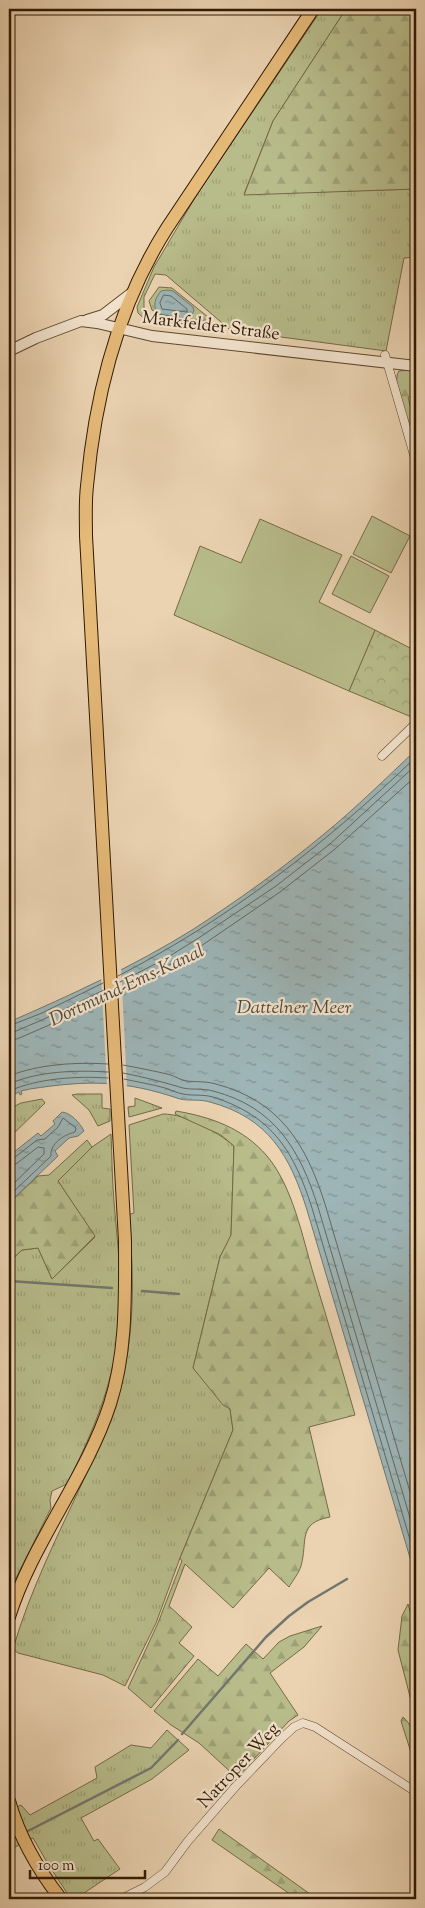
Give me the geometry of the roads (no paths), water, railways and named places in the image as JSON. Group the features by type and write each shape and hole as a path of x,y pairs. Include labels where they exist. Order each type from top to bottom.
{"main road":[{"path":"9,1617 30,1565 97,1438 110,1405 116,1381 125,1317 125,1241 86,536 87,488 97,420 112,347 118,328 145,265 167,228 313,9"},
{"path":"9,1801 28,1847 47,1881 61,1899"}],"street":[{"path":"81,322 103,315 133,292"},
{"name":"Markfelder Straße","path":"9,351 36,338 81,322 97,323 152,336 386,359 416,366"},
{"path":"386,359 412,442 416,462"},
{"path":"382,756 416,723"},
{"name":"Natroper Weg","path":"121,1899 144,1887 165,1872 188,1841 236,1786 281,1739 294,1727 303,1723 315,1727 416,1792"}],"water":[{"path":"161,291 173,291 193,307 194,311 189,319 160,314 156,311 156,298"},
{"name":"Dattelner Meer","path":"416,750 416,1578 307,1210 293,1173 274,1142 248,1118 230,1109 206,1101 180,1099 141,1088 106,1084 70,1084 30,1089 21,1091 22,1094 20,1095 19,1092 9,1097 9,1022 125,968 209,919 308,847 348,814"},
{"path":"62,1112 69,1114 75,1119 84,1131 78,1136 69,1138 55,1151 58,1156 9,1203 9,1156 38,1133 41,1136 55,1124 53,1121"}],"waterway":[{"path":"9,1281 112,1288"},
{"path":"142,1291 179,1294"},
{"path":"182,1734 266,1637 308,1602 347,1579"},
{"path":"24,1833 151,1768 178,1740"},
{"path":"9,1841 17,1836"}],"water label":[{"name":"Dortmund-Ems-Kanal","path":"126,984"}]}
